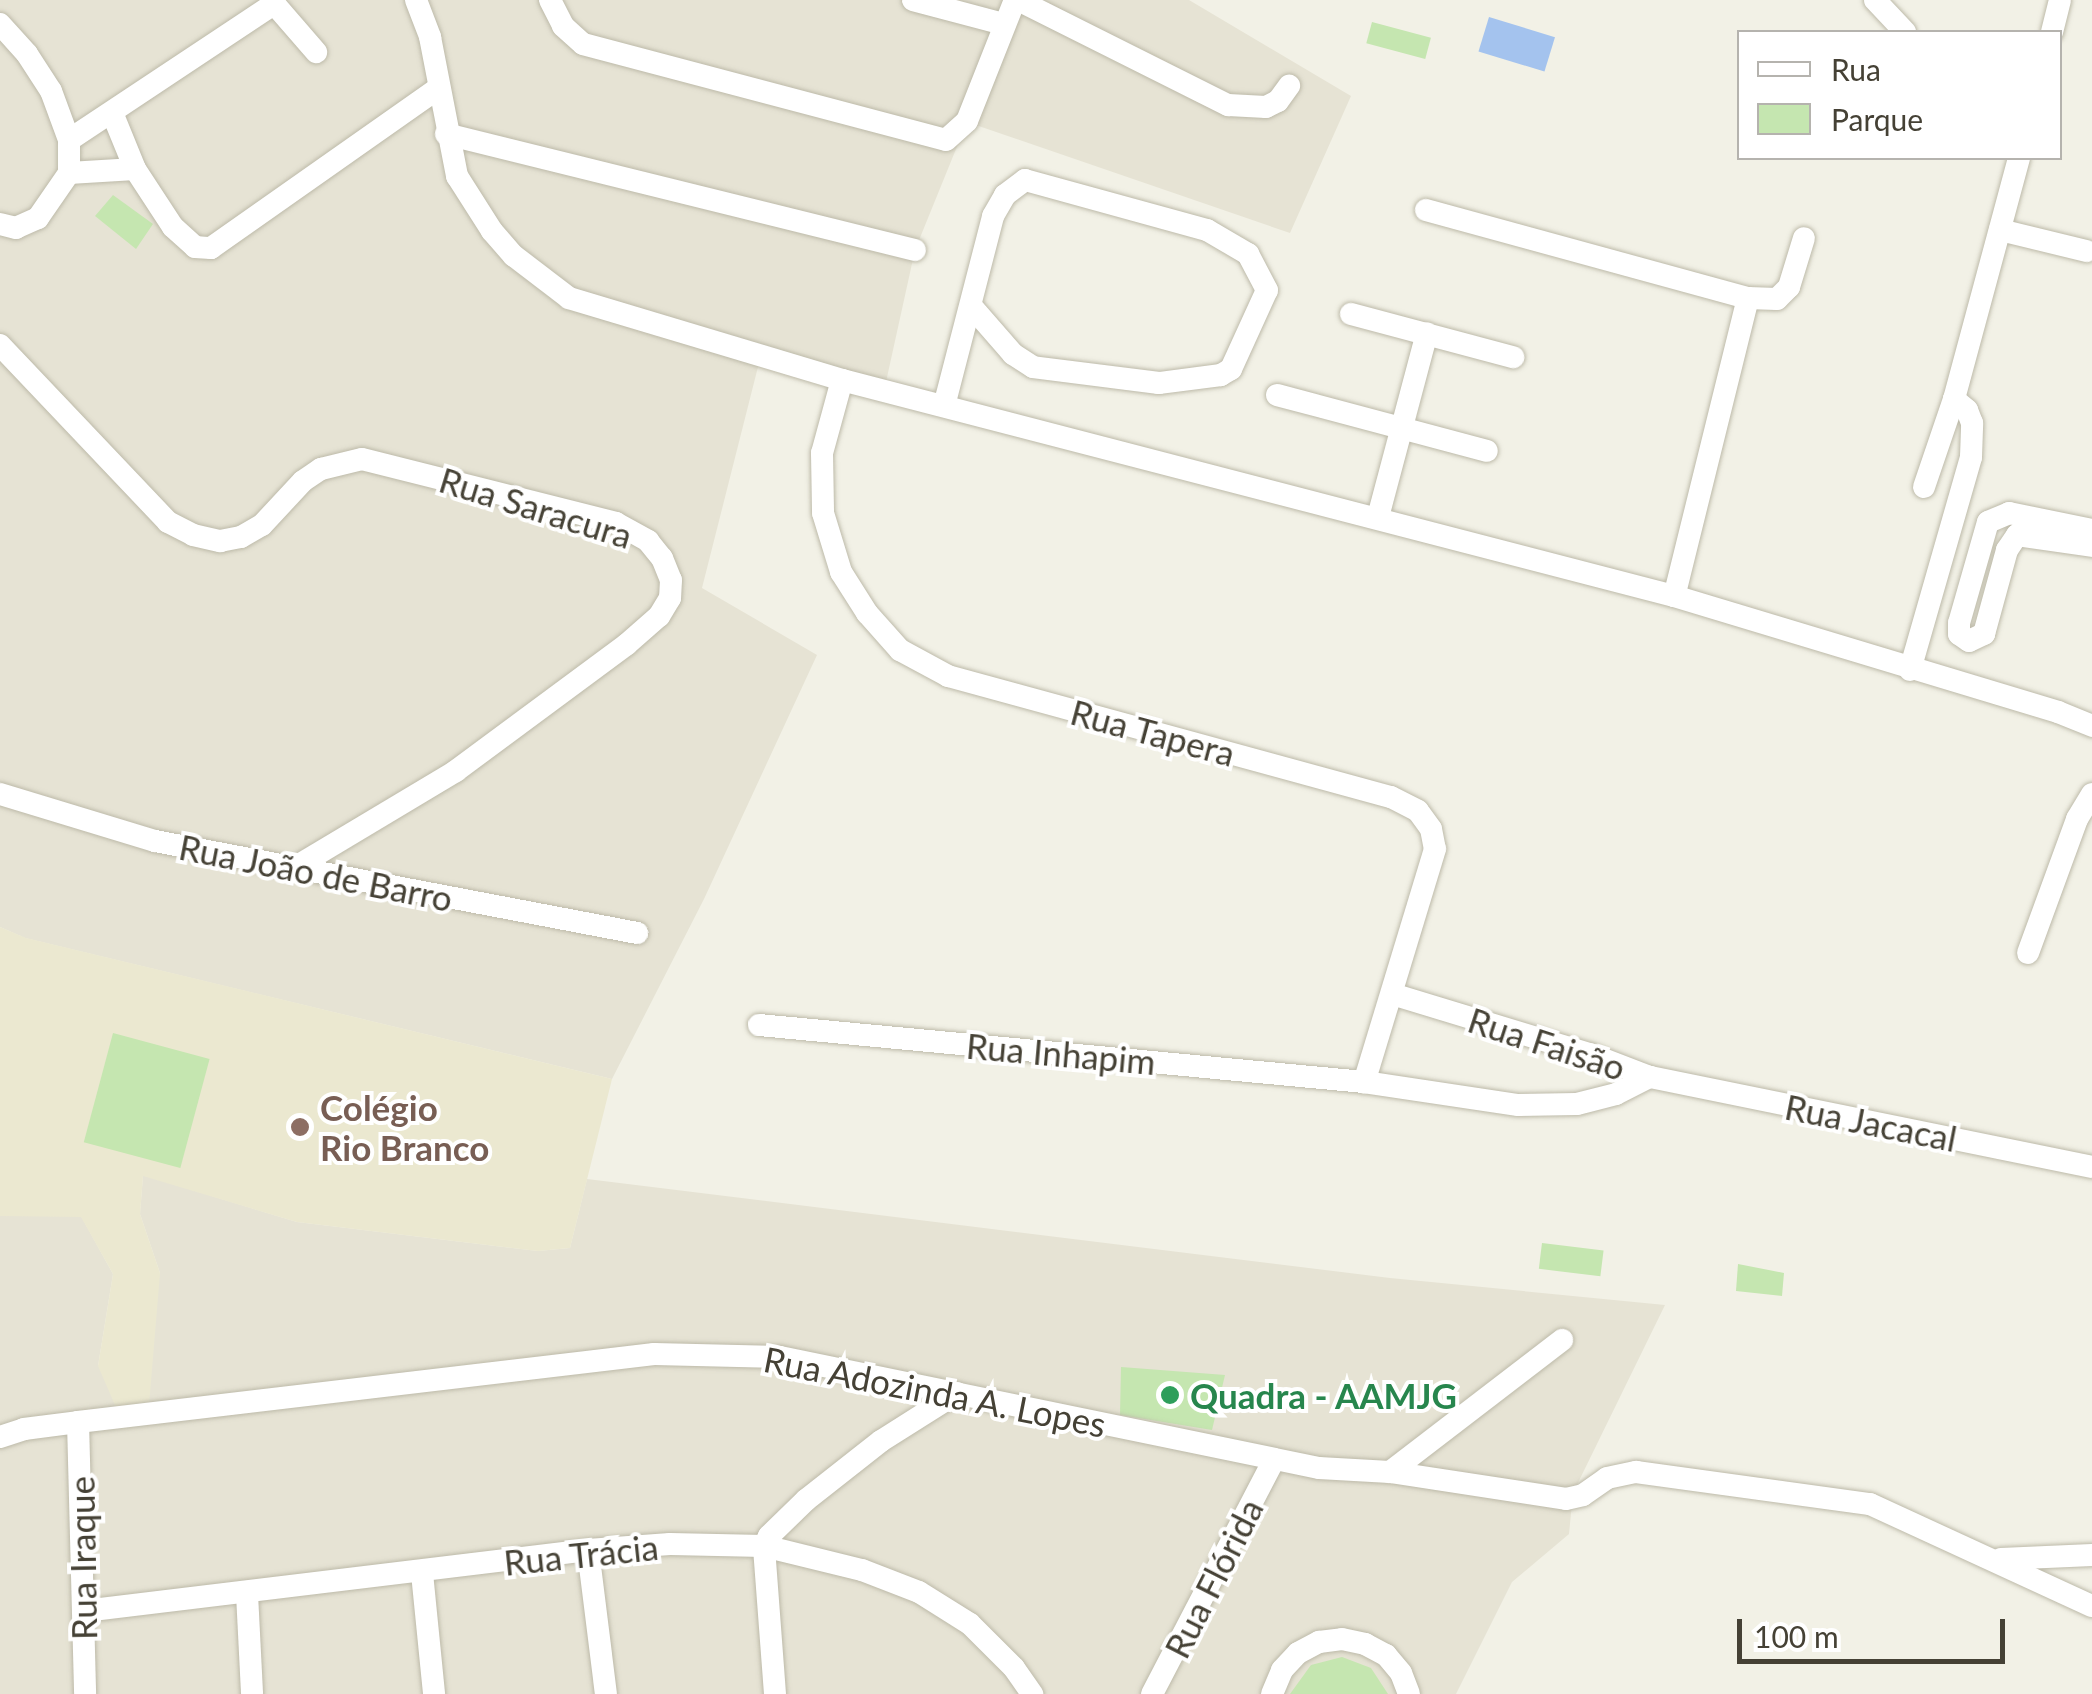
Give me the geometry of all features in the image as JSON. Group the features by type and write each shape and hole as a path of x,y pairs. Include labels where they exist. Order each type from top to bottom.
{"street":[{"path":"416,0 430,37 457,176 492,231 514,256 569,298 842,380 1674,596 2092,726"},
{"path":"550,0 563,26 583,44 937,140 946,140 967,122 1016,0 1228,105 1266,107 1278,101 1289,86"},
{"path":"913,0 1004,24"},
{"path":"1875,0 1903,30"},
{"path":"2052,30 2060,0"},
{"path":"69,140 273,2 316,52"},
{"path":"0,24 28,54 51,91 69,140 69,173 38,218 16,228 0,224"},
{"path":"112,114 136,169 182,237 195,247 211,248 440,88"},
{"path":"446,134 915,250"},
{"path":"1924,488 1954,399 2018,160"},
{"path":"69,173 136,169"},
{"path":"944,406 994,216 1005,196 1026,180 1207,230 1248,254 1267,290 1239,359 1231,368 1222,375 1159,383 1033,367 1013,354 972,308"},
{"path":"1426,210 1748,298 1777,299 1789,287 1804,238"},
{"path":"2000,230 2086,250"},
{"path":"1674,596 1748,298"},
{"path":"1351,314 1512,357"},
{"path":"1378,517 1426,333"},
{"name":"Rua Saracura","path":"0,345 168,522 194,535 220,540 241,538 262,524 321,469 362,459 616,523 648,541 662,558 671,580 670,598 659,616 626,646 456,772 292,869"},
{"name":"Rua Tapera","path":"842,380 822,453 823,513 842,572 867,613 900,650 948,676 1391,796 1418,811 1431,829 1435,849 1364,1082"},
{"path":"1277,394 1487,451"},
{"path":"1910,670 1971,457 1972,423 1967,410 1954,399"},
{"path":"1969,641 1959,634 1962,612 1981,536 1993,518 2010,513 2092,530"},
{"path":"1956,682 1969,641 1984,634 2006,550 2017,535 2092,546"},
{"path":"1962,612 1990,618"},
{"name":"Rua João de Barro","path":"0,794 155,840 637,933"},
{"path":"2028,953 2077,819 2092,794"},
{"name":"Rua Faisão","path":"1392,994 1602,1057 1650,1077"},
{"name":"Rua Inhapim","path":"759,1025 1364,1082"},
{"name":"Rua Faisão","path":"1364,1082 1548,1106 1616,1094 1650,1077"},
{"name":"Rua Jacacal","path":"1650,1077 2092,1167"},
{"path":"1390,1472 1562,1340"},
{"name":"Rua Adozinda A. Lopes","path":"0,1437 78,1422 654,1354 780,1356 1273,1462 1390,1472 1566,1499 1583,1495 1606,1478 1636,1472 1870,1504 2092,1606"},
{"path":"775,1694 764,1546 777,1526 881,1440 957,1393"},
{"name":"Rua Iraque","path":"78,1422 84,1694"},
{"name":"Rua Flórida","path":"1152,1694 1273,1462"},
{"name":"Rua Trácia","path":"84,1611 588,1550 686,1543 764,1546 862,1570 920,1592 950,1609 996,1648 1032,1694"},
{"path":"588,1550 606,1694"},
{"path":"1996,1559 2092,1555"},
{"path":"422,1573 434,1694"},
{"path":"247,1594 252,1694"},
{"path":"1272,1694 1282,1670 1298,1653 1319,1642 1342,1639 1365,1644 1386,1656 1401,1673 1409,1694"}],"shaded area":[{"path":"0,0 1189,0 1351,96 1290,233 967,122 915,250 884,391 761,355 702,588 817,655 704,899 612,1079 25,938 0,927"},
{"name":"Colégio Rio Branco","path":"0,927 26,938 612,1079 570,1248 538,1251 297,1222 143,1176 140,1214 160,1273 149,1405 118,1412 98,1366 113,1274 81,1217 0,1216"},
{"path":"143,1175 297,1222 538,1251 570,1248 587,1179 1390,1278 1665,1305 1573,1493 1569,1534 1512,1582 1456,1694 0,1694 0,1216 81,1216 113,1274 98,1366 160,1273 140,1214"}],"green space":[{"path":"1372,22 1431,38 1425,59 1366,43"},
{"path":"113,195 153,224 136,249 95,216"},
{"path":"113,1033 210,1059 180,1168 84,1142"},
{"path":"1542,1243 1604,1251 1600,1276 1539,1269"},
{"path":"1738,1264 1784,1273 1782,1296 1736,1291"},
{"name":"Quadra - AAMJG","path":"1121,1367 1225,1375 1212,1430 1120,1415"},
{"path":"1342,1657 1371,1668 1388,1694 1290,1694 1311,1665"}],"water":[{"path":"1489,17 1555,37 1544,72 1478,51"}],"place":[{"name":"Colégio Rio Branco","path":"300,1127"},
{"name":"Quadra - AAMJG","path":"1170,1395"}]}
